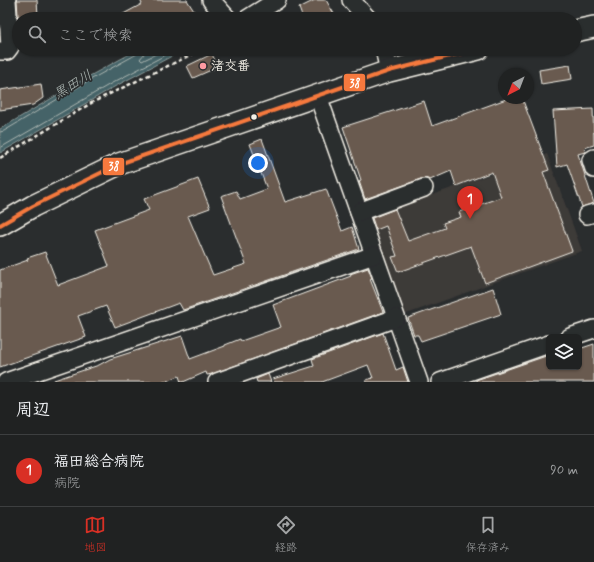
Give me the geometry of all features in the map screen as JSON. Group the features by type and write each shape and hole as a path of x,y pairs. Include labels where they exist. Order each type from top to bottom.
{"main road":[{"path":"582,30 594,28"},
{"path":"0,225 32,206 119,164 389,71 450,56"}],"street":[{"path":"0,51 7,51 10,47 8,0"},
{"path":"211,0 222,12"},
{"path":"258,12 277,0"},
{"path":"351,0 362,12"},
{"path":"386,56 389,71"},
{"path":"318,96 419,382"},
{"path":"594,158 591,160 594,169"},
{"path":"359,212 424,188"},
{"path":"6,382 374,255"},
{"path":"217,382 396,318"},
{"path":"578,334 594,328"},
{"path":"440,382 546,345"}],"path":[{"path":"0,158 93,102 189,56"}],"shaded area":[{"path":"547,154 582,251 401,316 367,223 373,216"}],"water":[{"path":"126,56 172,56 114,87 0,153 0,129"}],"building":[{"path":"17,0 37,0 38,12 18,12"},
{"path":"140,0 187,0 195,12 127,12 142,4"},
{"path":"315,0 326,0 333,12 300,12 299,8"},
{"name":"渚交番","path":"208,56 213,56 218,67 193,78 187,66"},
{"path":"570,65 572,79 541,84 539,70"},
{"path":"41,84 43,98 33,105 0,110 0,90"},
{"path":"424,101 432,126 498,102 498,104 524,104 549,170 543,172 572,251 485,283 471,246 398,272 392,257 397,256 386,226 376,230 372,218 395,209 408,241 445,228 443,223 461,217 459,212 501,197 492,172 456,186 451,171 430,180 425,178 421,179 365,199 359,181 361,180 343,127"},
{"path":"593,109 594,145 584,148 585,152 578,154 594,203 582,207 567,164 557,167 553,111"},
{"path":"262,139 285,202 326,189 342,231 352,227 359,249 183,310 179,303 115,327 106,306 78,316 86,337 0,367 0,270 45,252 58,285 109,266 95,230 149,210 144,199 198,179 210,208 188,216 213,275 246,264 221,196 236,191 240,199 267,189 250,144"},
{"path":"368,268 372,278 370,279 383,312 212,374 207,375 206,372 183,382 181,382 179,376 164,382 55,382 54,380 99,365 110,359 182,336 190,359 240,339 241,341 281,327 273,305 351,276 350,274"},
{"path":"493,288 501,314 421,341 418,335 414,335 408,318"},
{"path":"383,333 396,370 403,367 408,382 366,382 366,380 373,378 368,365 322,382 274,382 273,379 314,366 312,359"},
{"path":"594,344 594,382 476,382 476,380 546,356 546,370 582,370 582,348"},
{"path":"268,374 271,382 257,382 256,379"}],"transit line":[{"name":"38","path":"0,225 33,206 119,164 389,71 450,56"}],"place":[{"name":"渚交番","path":"203,66"},
{"name":"福田総合病院","path":"470,219"}],"water label":[{"name":"黒田川","path":"73,85"}]}
